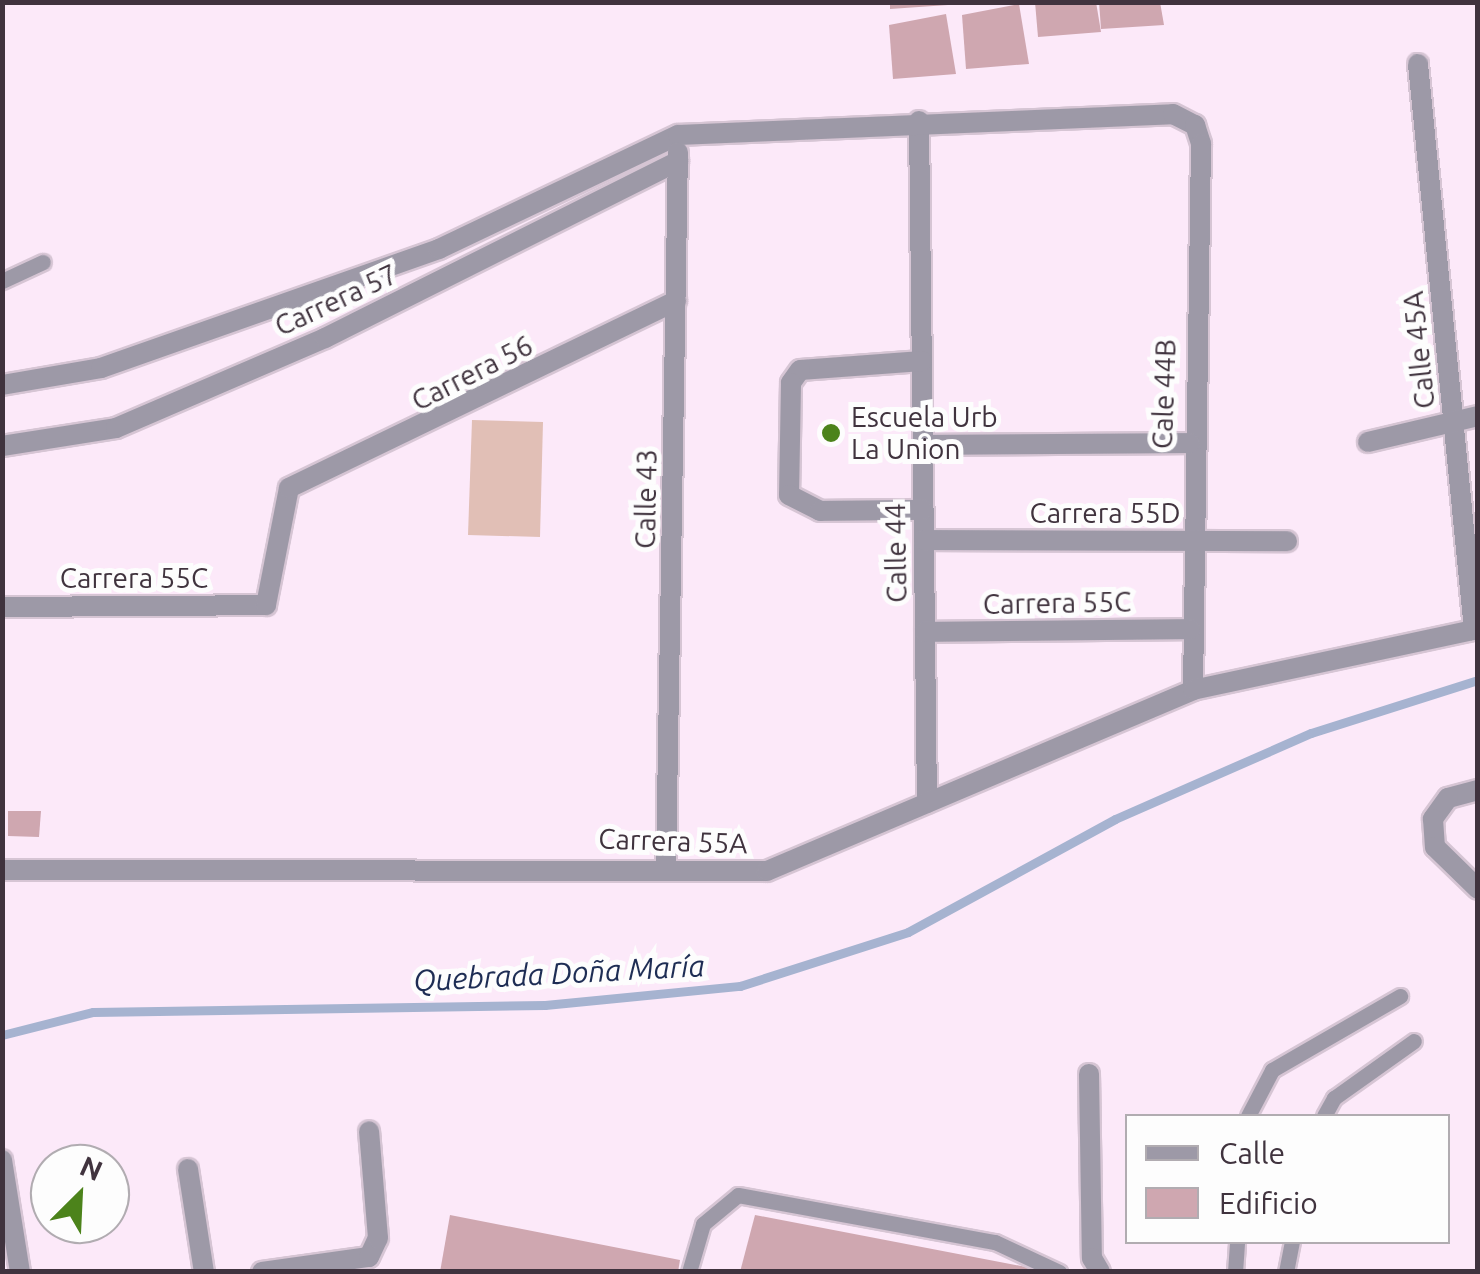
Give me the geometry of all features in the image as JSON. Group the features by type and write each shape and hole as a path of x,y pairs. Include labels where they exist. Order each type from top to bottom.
{"street":[{"name":"Calle 45A","path":"1418,64 1476,630"},
{"name":"Cale 44B","path":"919,121 1173,114 1195,125 1201,144 1190,443 1192,690"},
{"path":"678,134 919,121"},
{"name":"Calle 44","path":"919,121 927,803"},
{"name":"Calle 43","path":"666,865 678,134"},
{"name":"Carrera 57","path":"2,385 101,368 439,249 678,134"},
{"name":"Carrera 57","path":"2,446 116,428 325,338 678,161"},
{"name":"Carrera 56","path":"266,605 289,488 676,301"},
{"path":"922,360 815,366 792,383 789,495 820,511 924,510"},
{"path":"1368,442 1478,416"},
{"path":"923,445 1190,443"},
{"name":"Carrera 55D","path":"924,540 1287,541"},
{"name":"Carrera 55C","path":"2,607 266,605"},
{"name":"Carrera 55C","path":"925,632 1190,630"},
{"name":"Carrera 55A","path":"2,870 666,865 767,871 1192,690 1476,630"},
{"path":"1478,790 1448,798 1433,819 1436,848 1478,889"},
{"path":"1088,1074 1092,1258 1100,1272"},
{"path":"262,1272 368,1257 378,1238 368,1131"},
{"path":"2,1160 20,1272"},
{"path":"188,1168 204,1272"}],"lane":[{"path":"2,281 43,262"},
{"path":"1249,1114 1272,1070 1400,996"},
{"path":"1325,1114 1334,1098 1414,1041"},
{"path":"689,1272 703,1224 738,1195 995,1242 1058,1272"},
{"path":"1236,1244 1236,1272"},
{"path":"1286,1272 1292,1244"}],"shaded area":[{"path":"472,420 543,422 540,537 468,535"}],"building":[{"path":"890,2 948,2 948,5 890,9"},
{"path":"1035,2 1096,2 1101,32 1038,37"},
{"path":"1099,2 1160,2 1164,25 1101,29"},
{"path":"1019,4 1029,64 966,69 962,15"},
{"path":"946,14 956,74 893,79 889,25"},
{"path":"8,811 41,811 39,837 8,836"},
{"path":"450,1215 680,1260 678,1272 440,1272"},
{"path":"755,1215 1042,1270 740,1272"}],"waterway":[{"name":"Quebrada Doña María","path":"2,1035 93,1012 545,1005 740,986 908,932 1115,819 1311,733 1478,680"}],"place":[{"name":"Escuela Urb La Union","path":"831,433"}]}
